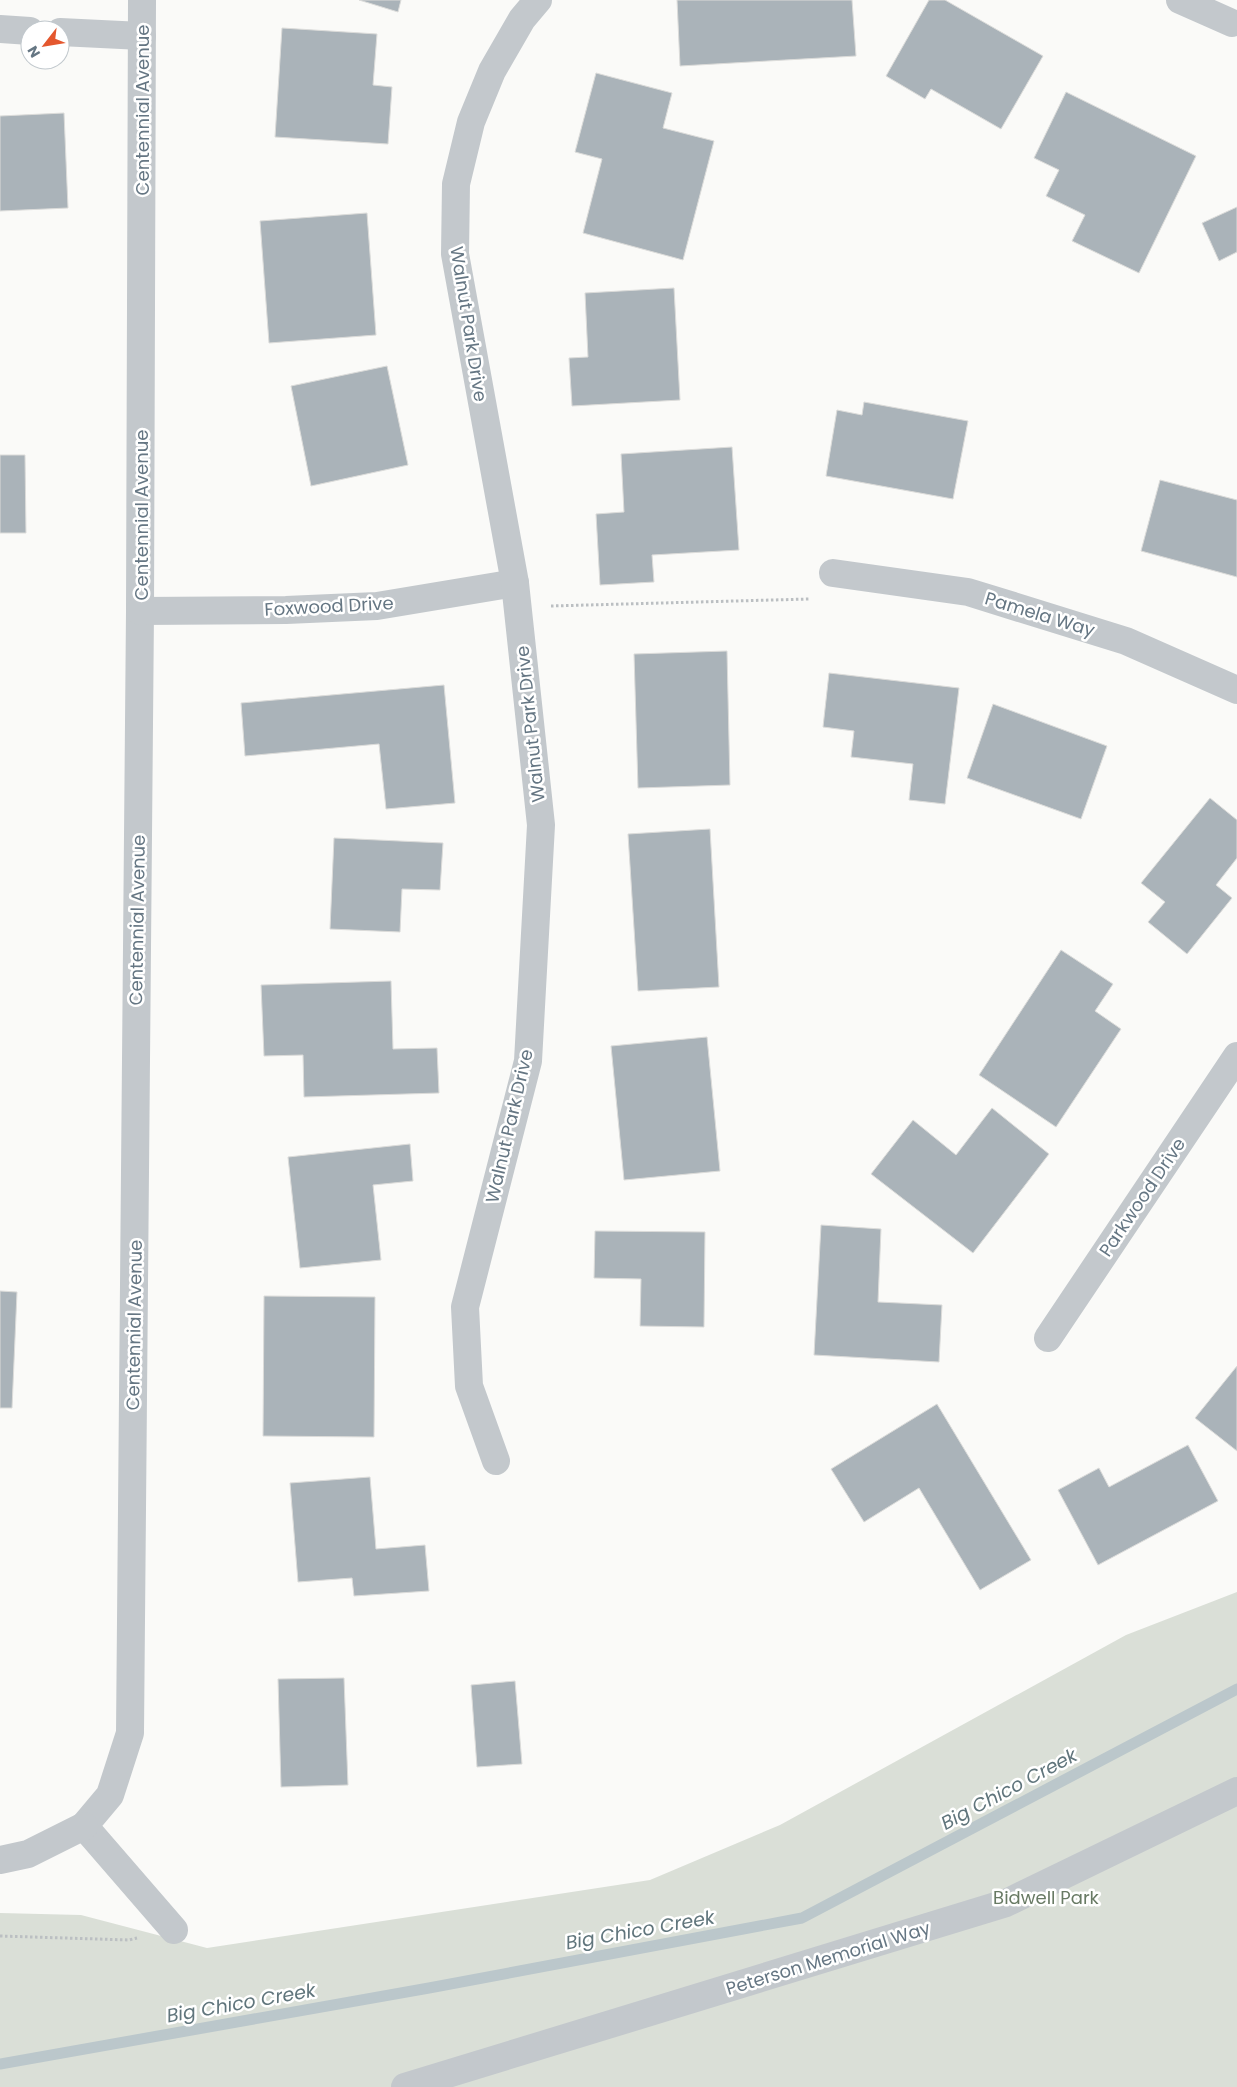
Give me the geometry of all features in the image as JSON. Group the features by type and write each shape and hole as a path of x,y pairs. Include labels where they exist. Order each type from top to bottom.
{"street":[{"name":"Centennial Avenue","path":"0,1860 28,1854 84,1826 110,1796 130,1733 140,611 142,0"},
{"name":"Walnut Park Drive","path":"496,1461 468,1386 465,1307 528,1061 541,826 516,595 455,254 456,184 471,122 492,71 522,19 538,0"},
{"path":"1180,0 1232,23"},
{"path":"0,29 20,30"},
{"path":"70,32 142,36"},
{"name":"Pamela Way","path":"833,573 968,592 1126,641 1237,690"},
{"name":"Foxwood Drive","path":"140,611 286,610 377,606 516,595"},
{"name":"Parkwood Drive","path":"1048,1338 1237,1056"},
{"name":"Peterson Memorial Way","path":"405,2087 1006,1903 1237,1791"},
{"path":"84,1826 174,1930"}],"path":[{"path":"516,595 819,598 833,573"},
{"path":"0,1936 129,1940 174,1930"}],"green space":[{"name":"Bidwell Park","path":"1237,1592 1237,2087 0,2087 0,1913 81,1915 207,1948 650,1880 780,1825 1126,1635"}],"building":[{"path":"359,0 401,0 398,12"},
{"path":"677,0 852,0 856,56 680,66"},
{"path":"929,0 945,0 1043,56 1001,129 931,89 925,99 886,76"},
{"path":"282,28 377,34 373,85 392,87 388,144 275,137"},
{"path":"596,73 672,93 663,128 714,141 683,260 583,233 602,159 575,152"},
{"path":"1066,92 1196,156 1139,273 1072,241 1085,215 1046,196 1059,170 1034,158"},
{"path":"64,113 68,208 0,211 0,116"},
{"path":"1237,207 1237,252 1219,261 1202,223"},
{"path":"367,213 376,335 269,343 260,221"},
{"path":"674,288 680,400 572,406 569,358 588,357 585,293"},
{"path":"387,366 408,465 311,486 291,386"},
{"path":"864,402 968,421 953,499 826,476 837,410 862,415"},
{"path":"732,447 739,550 652,555 654,582 600,585 596,514 624,512 621,454"},
{"path":"0,455 25,455 26,533 0,533"},
{"path":"1160,480 1237,500 1237,577 1141,551"},
{"path":"727,651 730,785 638,788 634,654"},
{"path":"829,673 959,688 945,804 909,800 913,764 851,757 854,731 823,727"},
{"path":"444,685 455,803 386,809 379,744 245,756 241,703"},
{"path":"993,704 1107,746 1081,819 967,778"},
{"path":"1210,798 1237,820 1237,858 1216,885 1232,898 1187,954 1148,922 1165,902 1141,883"},
{"path":"710,829 719,987 638,991 628,834"},
{"path":"334,838 443,843 440,890 402,889 400,932 330,929"},
{"path":"1061,950 1113,984 1095,1011 1121,1029 1056,1127 979,1075"},
{"path":"391,981 393,1049 437,1048 439,1093 304,1097 303,1055 264,1056 261,985"},
{"path":"707,1037 720,1171 624,1180 611,1046"},
{"path":"992,1108 1049,1154 973,1253 871,1174 913,1120 956,1155"},
{"path":"410,1144 413,1181 373,1185 381,1260 300,1268 288,1157"},
{"path":"821,1225 881,1229 878,1302 942,1305 939,1362 814,1355"},
{"path":"595,1231 705,1232 704,1327 640,1326 641,1279 594,1278"},
{"path":"0,1291 17,1292 12,1408 0,1408"},
{"path":"264,1296 375,1297 374,1437 263,1436"},
{"path":"1237,1366 1237,1451 1195,1418"},
{"path":"937,1404 1031,1560 980,1590 919,1488 864,1522 831,1469"},
{"path":"1188,1445 1218,1501 1098,1565 1058,1490 1099,1468 1109,1487"},
{"path":"370,1477 376,1549 425,1545 429,1591 354,1596 352,1578 298,1582 290,1483"},
{"path":"344,1678 348,1785 281,1787 278,1679"},
{"path":"515,1681 522,1764 477,1767 471,1685"}],"waterway":[{"name":"Big Chico Creek","path":"0,2064 429,1988 802,1918 1237,1689"}]}
